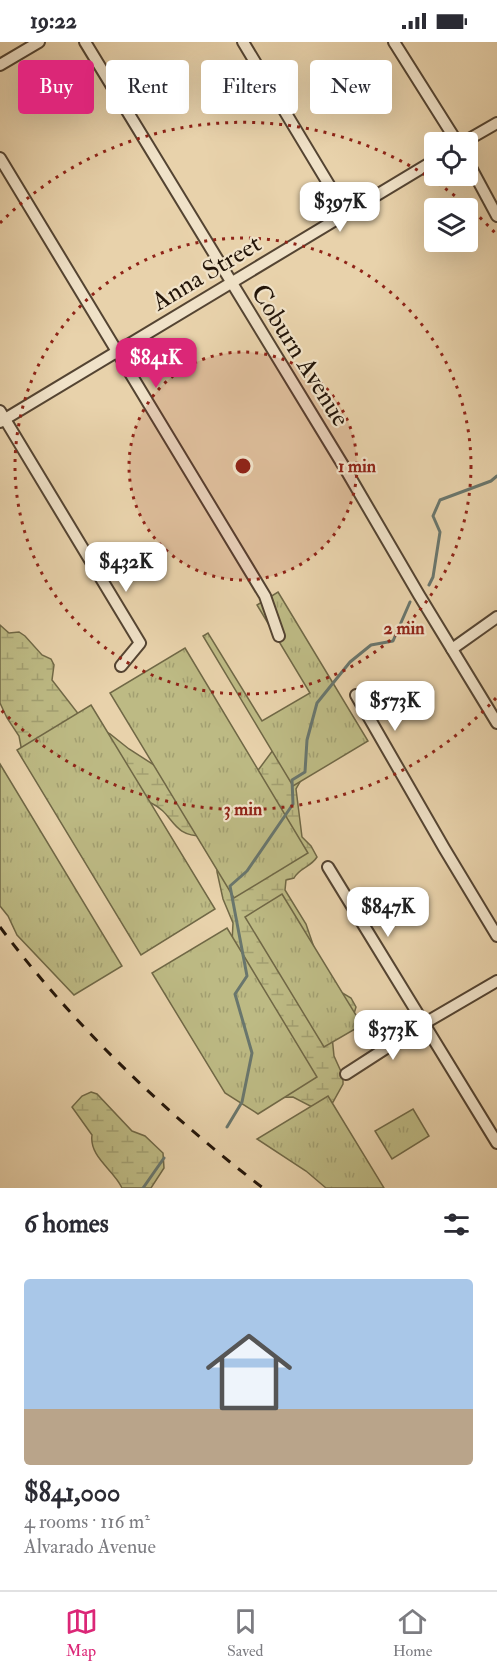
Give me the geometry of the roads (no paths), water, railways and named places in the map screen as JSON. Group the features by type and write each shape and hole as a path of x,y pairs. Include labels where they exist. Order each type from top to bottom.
{"street":[{"path":"0,65 39,42"},
{"name":"Coburn Avenue","path":"85,42 340,460 497,723"},
{"path":"243,42 346,213"},
{"path":"394,42 451,132"},
{"path":"478,134 497,123"},
{"path":"0,158 265,596 279,636"},
{"name":"Anna Street","path":"2,417 118,353 424,167"},
{"path":"478,181 497,216"},
{"path":"2,417 140,643 121,666"},
{"path":"452,649 497,617"},
{"path":"356,695 497,936"},
{"path":"328,867 497,1143"},
{"path":"346,1074 425,1023 497,981"}],"waterway":[{"path":"429,585 433,577 440,532 433,516 440,500 491,481 497,476"},
{"path":"227,1127 242,1102 252,1053 235,994 247,976 230,886 247,871 293,804 292,780 305,772 307,740 317,703 350,662 371,645 393,641 410,602"},
{"path":"143,1188 164,1158"}],"railway":[{"path":"0,927 59,999 122,1066 191,1129 263,1188"}]}
